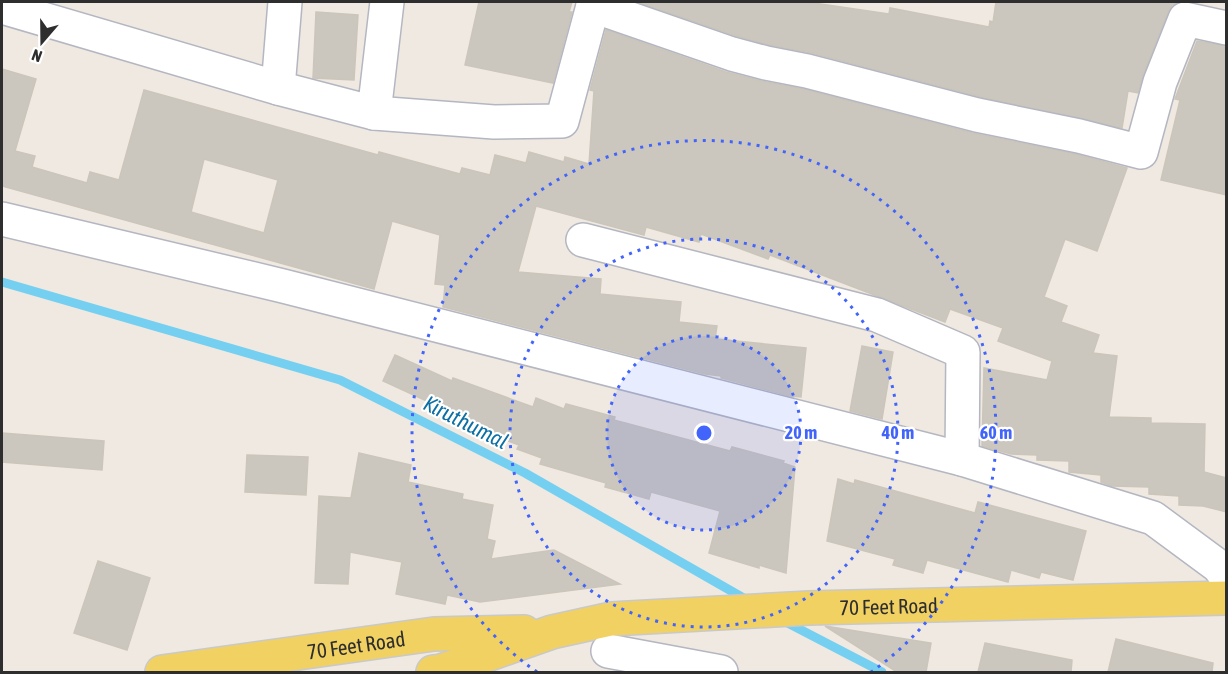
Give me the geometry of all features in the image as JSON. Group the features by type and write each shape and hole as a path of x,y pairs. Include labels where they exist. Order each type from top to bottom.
{"main road":[{"name":"70 Feet Road","path":"433,672 552,632 611,619 809,608 1227,598"},
{"name":"70 Feet Road","path":"162,672 434,634 552,632"}],"street":[{"path":"278,88 285,2"},
{"path":"374,112 387,2"},
{"path":"2,7 278,88 374,112 494,122 562,121 593,4 732,54 977,115 1079,136 1141,152 1160,82 1185,10 1227,28"},
{"path":"2,219 283,286 962,459 1153,518 1218,566 1227,576"},
{"path":"583,240 877,315 963,352 962,459"},
{"path":"611,619 605,662 721,672"}],"building":[{"path":"479,2 572,2 569,12 572,12 553,83 465,65"},
{"path":"637,2 807,2 889,14 890,8 989,27 990,21 993,22 996,2 1179,2 1172,5 1168,12 1138,93 1128,91 1122,128 981,97 812,53 770,45"},
{"path":"316,12 358,15 354,80 313,78"},
{"path":"606,30 726,72 803,89 972,133 1075,154 1127,168 1097,251 1065,239 1044,297 1067,306 1061,322 1099,335 1093,353 1117,356 1109,417 1151,418 1151,423 1205,424 1204,472 1227,478 1227,512 1203,506 1179,505 1179,496 1149,494 1149,487 1112,486 1101,482 1101,475 1069,472 1069,461 1037,460 1037,455 1011,454 982,446 984,368 1047,380 1052,361 998,341 1003,328 950,309 945,322 770,255 768,259 701,234 699,242 646,227 644,235 536,206 518,272 601,279 600,294 681,302 679,322 717,326 715,339 806,348 801,397 443,307 445,285 435,284 440,235 392,221 374,289 2,186 2,69 36,79 15,151 35,156 32,167 87,183 90,172 119,180 144,90 378,155 379,152 460,174 462,168 490,175 495,155 526,163 529,152 564,162 565,157 589,164 594,91 590,90","holes":["204,159 278,180 264,233 191,212"]},
{"path":"1197,41 1227,46 1227,195 1161,180 1180,100 1175,99"},
{"path":"862,346 893,352 882,419 850,411"},
{"path":"395,355 452,381 453,378 533,407 536,398 564,409 566,404 615,417 614,420 730,451 732,447 784,461 783,463 795,467 786,573 759,565 759,568 709,553 720,511 651,492 649,499 605,487 606,483 540,464 542,458 517,449 519,445 491,435 493,429 441,409 383,381"},
{"path":"2,433 104,441 102,470 2,462"},
{"path":"359,453 411,465 408,482 463,494 462,499 493,505 487,539 495,541 491,559 554,550 620,584 480,602 447,595 445,604 396,594 402,562 350,552 348,584 315,583 319,496 351,498"},
{"path":"247,455 308,457 306,495 245,492"},
{"path":"838,479 854,484 855,480 975,513 978,502 1086,531 1073,580 1041,572 1039,578 1011,570 1008,582 927,560 923,573 893,565 895,559 827,541"},
{"path":"98,561 150,578 127,650 74,633"},
{"path":"825,626 931,643 926,672 897,672"},
{"path":"1116,639 1213,663 1212,672 1108,672"},
{"path":"985,643 1072,660 1071,672 978,672"}],"waterway":[{"name":"Kiruthumal","path":"2,282 340,380 525,473 747,600"},
{"name":"Kiruthumal","path":"780,619 882,672"}]}
